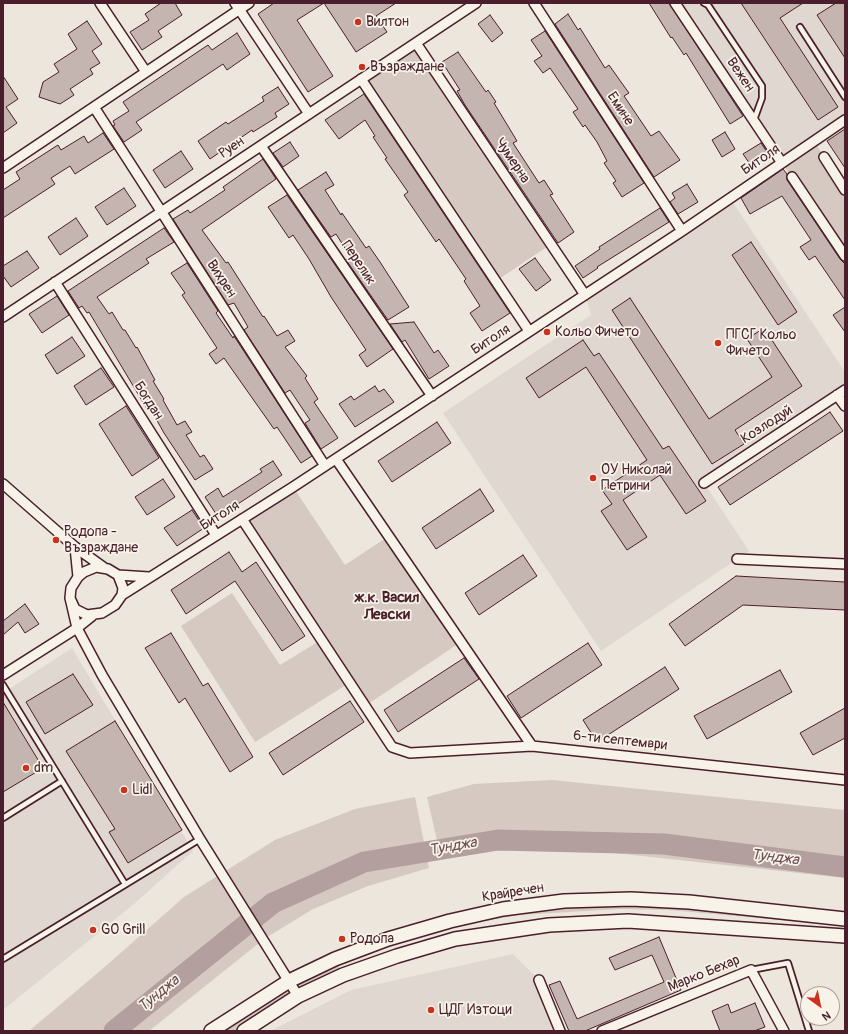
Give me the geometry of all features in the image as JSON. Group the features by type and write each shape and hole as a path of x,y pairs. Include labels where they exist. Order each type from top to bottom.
{"street":[{"path":"100,3 146,72"},
{"path":"3,168 146,72 237,6 249,3"},
{"name":"Емине","path":"534,3 682,231"},
{"name":"Вежен","path":"675,3 782,163"},
{"name":"Руен","path":"3,317 416,43 470,4"},
{"path":"237,6 309,114"},
{"name":"Чумерна","path":"416,43 585,295"},
{"path":"361,79 529,331"},
{"name":"Вихрен","path":"94,107 325,466"},
{"name":"Битоля","path":"122,595 432,396 682,231 845,120"},
{"name":"Перелик","path":"261,146 432,396"},
{"path":"824,157 845,190"},
{"path":"792,178 845,256"},
{"name":"Богдан","path":"55,282 216,535"},
{"path":"841,392 845,406"},
{"name":"Козлодуй","path":"704,483 841,392"},
{"path":"336,459 532,746"},
{"path":"3,484 75,547 103,567 118,575 150,577"},
{"name":"6-ти септември","path":"242,519 392,747 410,753 532,746 845,780"},
{"path":"75,547 78,577"},
{"path":"737,560 845,564"},
{"path":"103,567 90,569 78,577 71,588 70,598 77,628 102,675 200,839 267,944 298,996"},
{"path":"3,674 77,628 92,616 102,613 115,604 122,595 123,588 118,575"},
{"path":"70,598 75,609 81,613 92,616"},
{"name":"Крайречен","path":"211,1031 289,981 335,959 388,939 450,921 503,909 564,901 617,899 689,902 845,919"},
{"path":"244,1031 298,996 343,975 397,956 455,939 549,925 634,921 845,936"},
{"name":"Марко Бехар","path":"602,1031 751,970 784,1031"},
{"path":"539,980 560,1031"}],"lane":[{"path":"704,3 708,5 762,86 762,98 754,120"},
{"path":"800,27 845,97"},
{"path":"3,685 125,884"},
{"path":"3,818 62,781"},
{"path":"3,959 200,839"},
{"path":"751,970 788,963 809,1031"}],"shaded area":[{"path":"675,3 845,3 845,120 782,163"},
{"path":"416,43 551,244 496,281 361,79"},
{"path":"814,141 845,190 845,256 782,163"},
{"path":"730,198 845,372 845,390 704,483 749,551 601,651 443,413 591,315 585,295"},
{"path":"293,487 345,565 389,536 461,642 365,706 349,683 255,742 181,626 232,593 280,665 321,640 242,519"},
{"path":"72,648 193,851 134,904 3,1010 3,693"},
{"path":"552,780 845,810 845,878 578,849 502,849 441,857 427,797 474,784"},
{"path":"415,797 429,868 368,886 313,909 264,939 149,1031 29,1031 184,897 275,840 355,809"},
{"path":"619,904 668,905 813,921 813,923 669,910 619,909 519,915 462,925 461,921 519,911"},
{"name":"ЦДГ Изтоци","path":"513,954 539,980 560,1031 270,1031 351,990"},
{"path":"335,959 343,975 244,1031 211,1031"}],"building":[{"path":"161,3 175,3 182,15 158,31 162,37 142,50 130,32 149,20 145,14"},
{"path":"274,3 324,3 297,20 333,76 308,92 258,14"},
{"name":"Вилтон","path":"324,3 396,3 376,16 387,32 356,52"},
{"path":"649,3 669,3 743,116 730,124 686,53 684,55 672,37 671,38"},
{"path":"741,3 803,3 780,18 838,107 818,120"},
{"path":"836,3 845,3 845,58 817,15"},
{"path":"568,14 578,30 580,28 605,68 609,65 629,93 624,96 651,136 659,131 680,160 654,177 555,24"},
{"path":"490,15 503,33 492,42 478,24"},
{"path":"87,21 102,44 92,51 100,63 90,69 93,74 70,89 74,95 60,104 39,97 43,82 59,72 54,64 77,49 68,34"},
{"path":"545,31 644,183 622,197 613,183 616,181 604,163 607,161 597,142 585,125 583,127 573,112 578,109 550,68 543,73 534,61 542,56 531,40"},
{"path":"237,33 250,54 227,70 223,64 136,122 142,130 124,142 113,126 115,125 113,121 129,111 123,102 208,45 212,50"},
{"path":"458,52 486,92 488,90 496,102 494,103 517,141 513,143 539,183 544,180 553,194 550,195 574,232 558,243 457,91 460,90 442,62"},
{"path":"3,76 18,99 6,107 17,123 3,133"},
{"path":"278,87 289,104 275,113 277,117 253,132 252,130 210,159 198,141 226,122 228,124 264,101 262,97"},
{"path":"364,94 510,313 482,331 470,313 480,306 464,281 466,279 439,239 436,242 404,195 408,192 385,159 387,158 373,137 375,136 365,120 339,139 325,120"},
{"path":"845,129 845,168 827,141"},
{"path":"725,132 735,149 722,157 712,140"},
{"path":"103,133 114,149 75,174 70,166 51,178 55,184 3,218 3,190 20,179 16,172 58,145 61,150 84,136 88,143"},
{"path":"290,142 299,156 283,167 273,153"},
{"path":"761,143 769,155 752,167 743,154"},
{"path":"181,151 193,169 165,188 153,170"},
{"path":"263,159 276,179 202,230 226,263 228,262 277,336 288,330 295,341 285,347 307,376 305,378 318,399 314,402 338,438 321,449 305,423 310,420 290,390 285,393 244,330 248,327 234,303 228,305 173,219 188,210 190,213 225,190 223,187"},
{"path":"783,169 787,174 787,180 840,259 845,264 845,300 815,256 809,260 800,247 811,240 782,196 750,214 741,198"},
{"path":"326,172 334,185 325,190 341,215 342,213 366,248 369,246 409,307 388,320 346,260 350,256 336,234 331,237 298,190"},
{"path":"687,184 698,202 678,214 670,202 675,198 672,193"},
{"path":"124,188 136,206 107,225 95,207"},
{"path":"287,195 393,349 367,367 359,355 366,350 293,235 289,238 268,207"},
{"path":"660,208 669,222 597,267 598,268 583,278 575,266 600,249 599,247"},
{"path":"76,218 88,236 60,255 48,237"},
{"path":"164,228 174,242 146,259 149,263 97,297 109,314 112,312 123,330 125,330 136,348 137,347 155,380 153,381 177,425 185,421 192,432 186,435 200,457 204,455 213,469 195,480 164,433 150,408 147,409 89,312 87,313 82,306 79,308 68,291"},
{"path":"751,242 797,312 778,325 732,255"},
{"path":"27,251 39,268 11,287 3,276 3,266"},
{"path":"535,258 551,280 536,291 519,269"},
{"path":"187,263 218,311 216,313 233,338 234,336 312,456 301,463 277,427 274,429 224,358 216,364 209,354 217,348 182,295 185,293 171,273"},
{"path":"57,296 69,315 42,333 29,314"},
{"path":"630,298 709,419 772,377 747,339 764,328 802,386 735,430 744,444 712,464 612,310"},
{"path":"845,307 845,332 833,315"},
{"path":"414,322 434,353 438,350 449,366 429,379 405,340 402,342 390,324"},
{"path":"72,337 85,356 57,374 45,355"},
{"path":"583,340 594,356 599,353 663,449 669,446 706,501 686,514 660,475 623,500 647,537 627,550 601,511 612,504 602,490 647,460 586,367 539,398 526,378"},
{"path":"101,368 114,387 86,405 74,386"},
{"path":"375,386 379,392 384,389 394,402 355,427 339,404 351,396 354,400"},
{"path":"126,406 159,458 132,476 99,424"},
{"path":"830,412 843,431 730,505 718,487"},
{"path":"437,422 451,443 392,482 378,461"},
{"path":"273,461 282,475 218,517 205,497 218,488 223,497 262,472 260,469"},
{"path":"163,479 175,497 147,515 135,497"},
{"path":"480,489 494,511 436,549 422,528"},
{"path":"192,510 204,528 177,546 164,528"},
{"path":"229,552 242,572 256,562 305,636 282,651 235,581 186,614 171,590"},
{"path":"523,555 537,576 479,615 465,593"},
{"path":"736,576 845,582 845,610 743,605 685,646 669,624"},
{"path":"25,604 39,624 25,633 18,622 3,635 3,621"},
{"path":"171,633 203,686 208,683 253,757 230,772 185,698 179,703 145,648"},
{"path":"588,643 602,665 521,718 507,696"},
{"path":"464,658 479,679 398,732 384,710"},
{"path":"665,667 679,689 597,742 583,720"},
{"path":"780,670 792,692 707,739 694,716"},
{"path":"73,674 93,705 45,734 26,702"},
{"path":"350,701 364,722 283,775 269,753"},
{"path":"3,702 43,768 3,792"},
{"path":"845,708 845,738 813,755 800,733"},
{"name":"Lidl","path":"115,721 182,830 128,863 109,832 115,829 66,751"},
{"path":"659,937 681,990 585,1031 569,1031 549,985 560,981 577,1019 664,982 652,955 615,970 609,958"},
{"path":"755,1003 765,1027 754,1031 720,1031 712,1011 728,1004 731,1013"}],"waterway":[{"name":"Тунджа","path":"114,1031 273,903 364,862 498,840 664,844 845,867"}],"place":[{"name":"Вилтон","path":"358,22"},
{"name":"Възраждане","path":"362,67"},
{"name":"Кольо Фичето","path":"547,332"},
{"name":"ПГСГ Кольо Фичето","path":"718,343"},
{"name":"ОУ Николай Петрини","path":"593,478"},
{"name":"Родопа - Възраждане","path":"56,540"},
{"name":"dm","path":"26,768"},
{"name":"Lidl","path":"124,790"},
{"name":"GO Grill","path":"93,930"},
{"name":"Родопа","path":"342,939"},
{"name":"ЦДГ Изтоци","path":"431,1010"}],"district":[{"name":"ж.к. Васил Левски","path":"387,606"}]}
